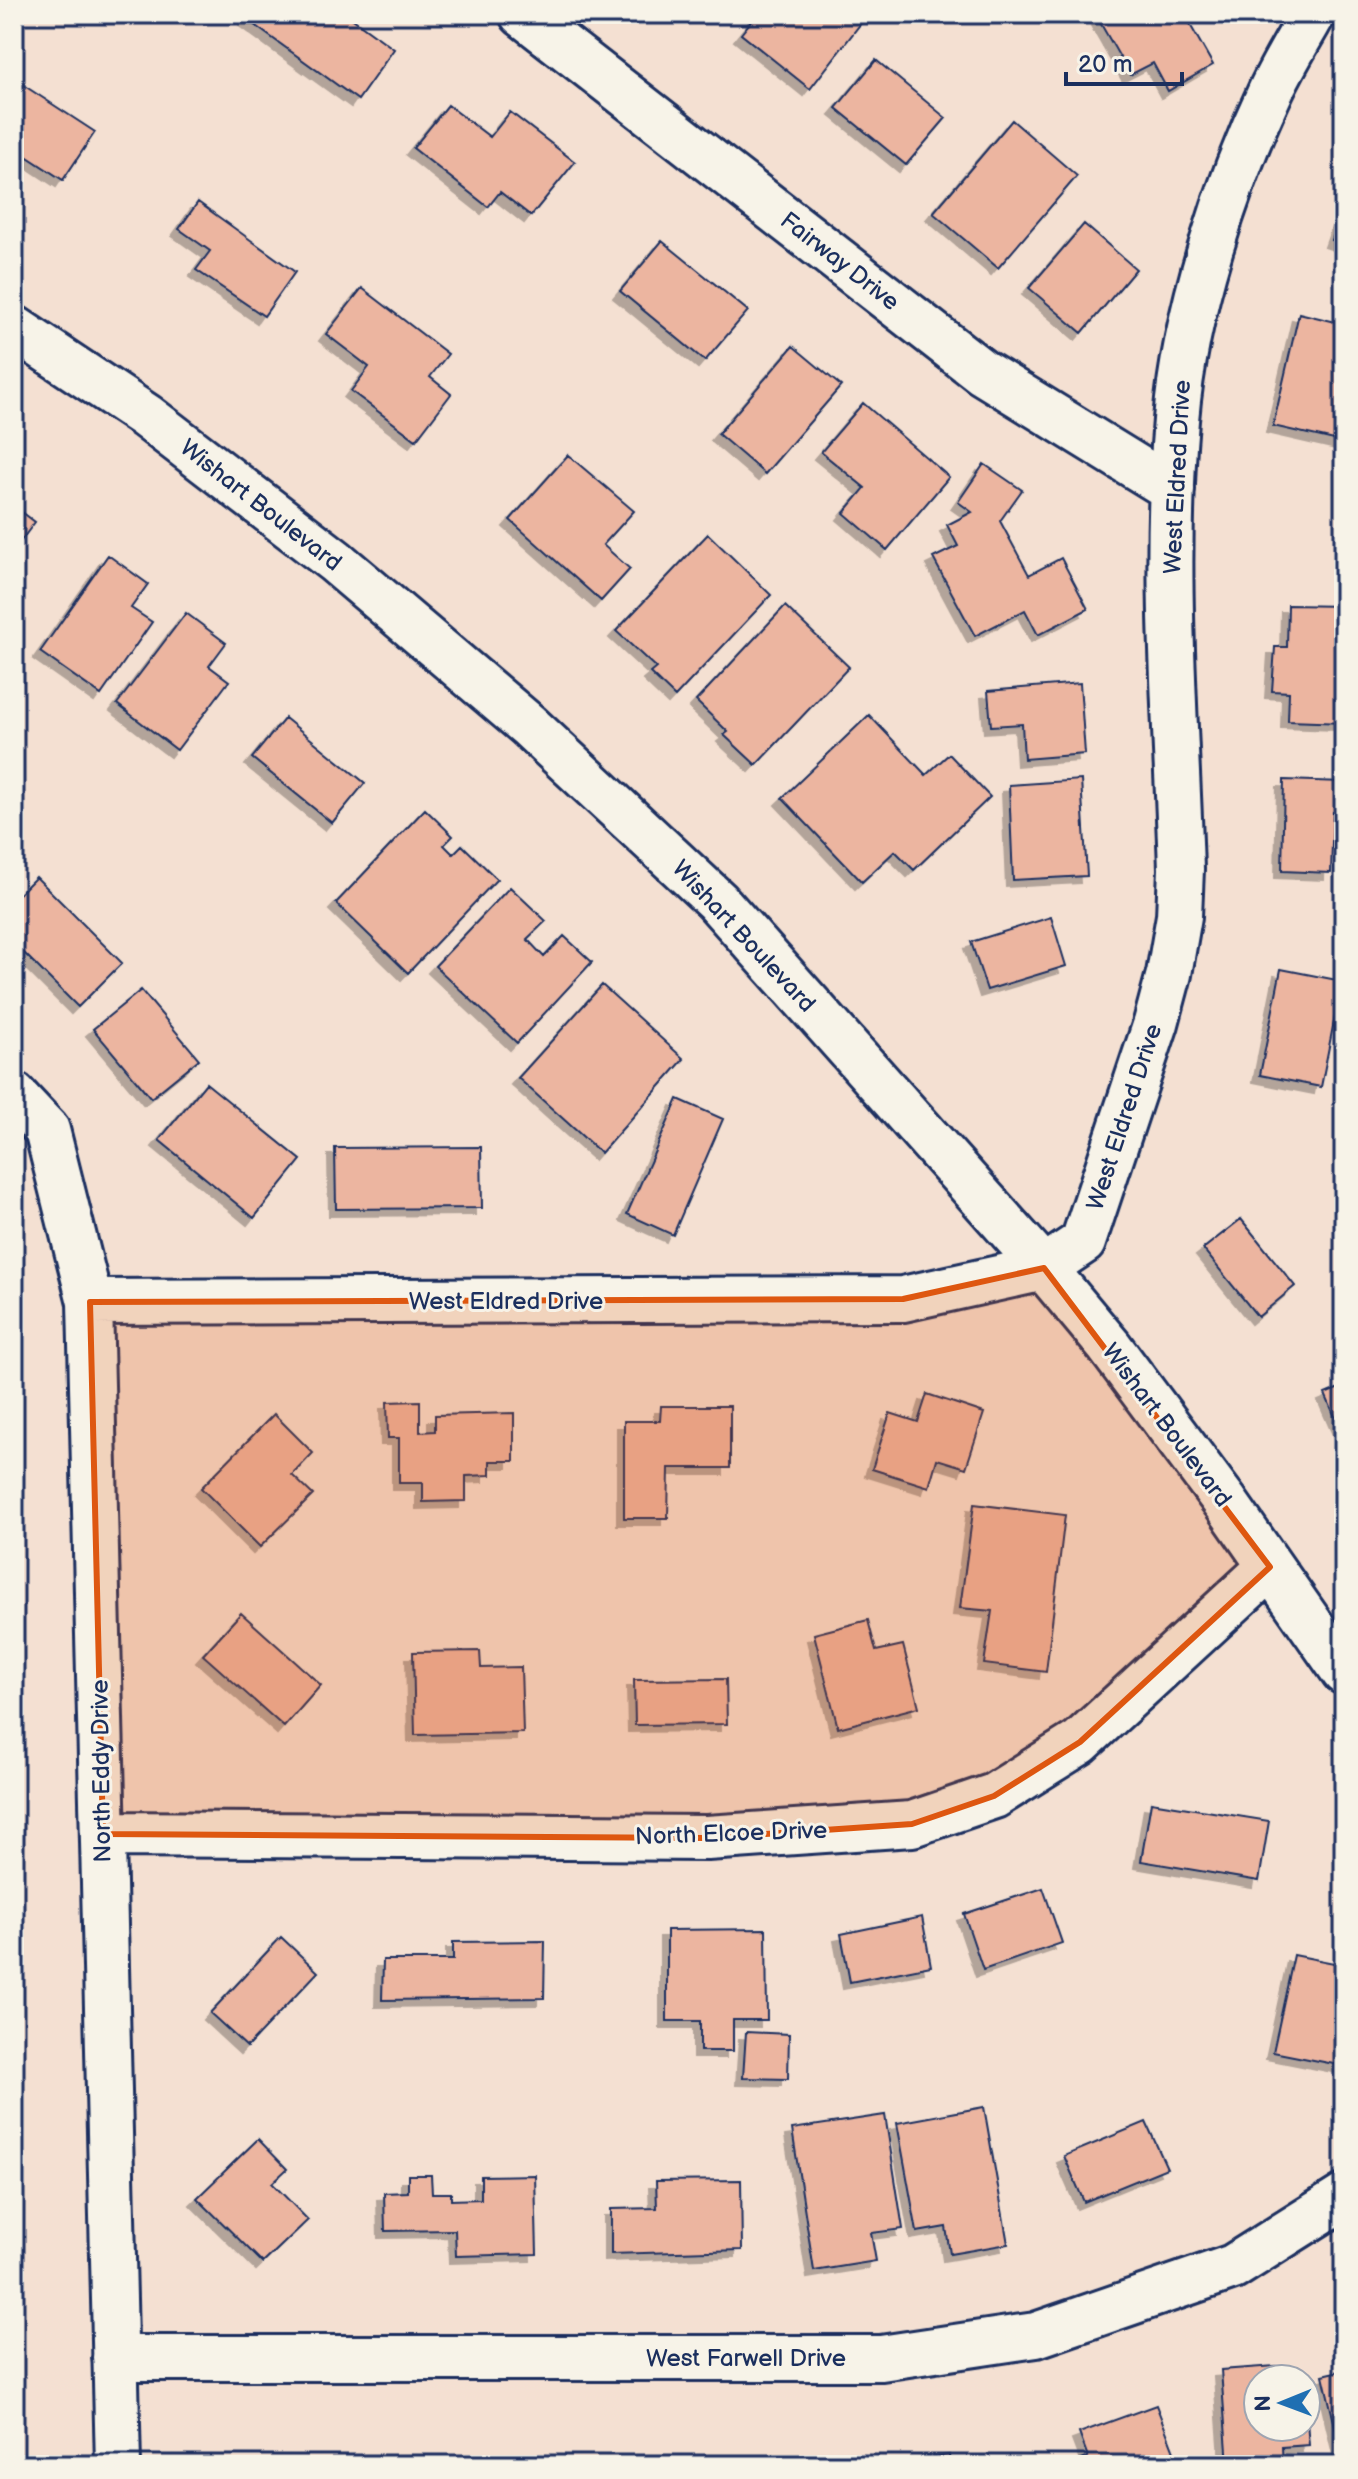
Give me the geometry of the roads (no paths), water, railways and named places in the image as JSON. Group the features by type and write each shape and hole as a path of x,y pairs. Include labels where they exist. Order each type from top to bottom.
{"street":[{"name":"Fairway Drive","path":"522,14 982,372 1172,489"},
{"name":"West Eldred Drive","path":"90,1302 903,1299 1044,1268 1083,1242 1156,1023 1169,974 1179,916 1181,869 1170,571 1176,417 1187,348 1202,282 1246,147 1273,86 1313,14"},
{"name":"Wishart Boulevard","path":"14,328 146,416 323,552 528,725 717,901 1044,1268 1109,1346 1226,1503 1344,1672"},
{"name":"North Eddy Drive","path":"14,1095 47,1130 90,1302 118,2465"},
{"name":"North Elcoe Drive","path":"103,1834 707,1838 912,1824 994,1796 1080,1742 1270,1567"},
{"name":"West Farwell Drive","path":"115,2358 881,2358 1036,2335 1219,2272 1233,2267 1344,2197"}]}
